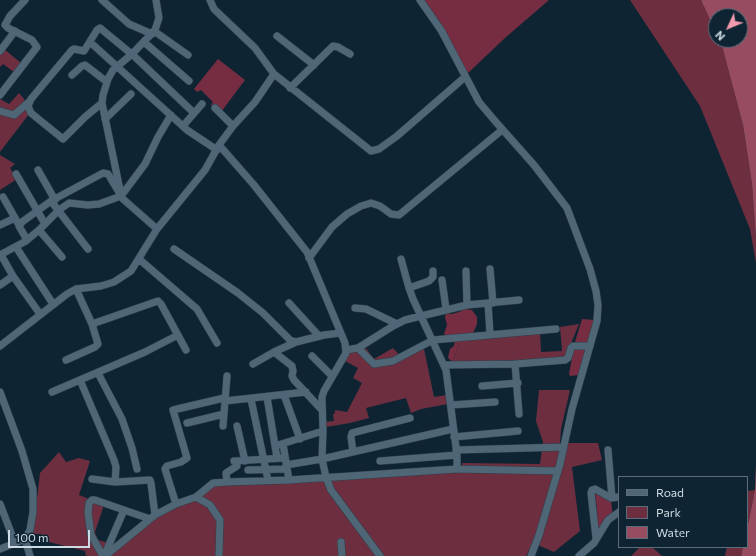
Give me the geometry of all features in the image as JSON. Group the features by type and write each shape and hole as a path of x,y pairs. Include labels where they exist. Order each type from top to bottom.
{"street":[{"path":"0,95 37,47 32,40 6,26 5,23 16,7 24,0"},
{"path":"102,0 129,24 153,32 188,55"},
{"path":"121,196 102,103 110,73 132,54 153,32 160,18 156,0"},
{"path":"210,0 214,9 255,48 274,74 371,151 378,149 397,136 465,76"},
{"path":"420,0 441,30 479,102 534,165 567,208 590,269 596,291 598,305 597,321 572,409 558,471 539,535 530,556"},
{"path":"0,111 14,115 29,102 73,49 83,51 100,28 132,54 194,113"},
{"path":"0,51 15,31"},
{"path":"277,36 314,65"},
{"path":"90,42 183,126 218,147 259,190 304,248 345,343 346,350 324,393 322,410 322,459 326,477 331,490 380,556"},
{"path":"144,42 188,81"},
{"path":"290,88 333,46 338,47 350,54"},
{"path":"72,75 82,66 85,66 107,82"},
{"path":"0,346 67,294 76,289 101,286 118,280 131,272 157,229 205,170 218,147 233,126 255,102 274,74"},
{"path":"106,119 131,94"},
{"path":"29,102 28,106 31,113 64,139 85,117 102,103"},
{"path":"183,126 202,104"},
{"path":"214,108 233,126"},
{"path":"40,314 0,255 25,243 40,230 58,210 69,203 88,205 99,204 121,196 145,164 171,115"},
{"path":"309,258 332,227 347,214 361,206 371,203 380,206 391,214 399,215 502,130"},
{"path":"38,170 58,210 88,249"},
{"path":"19,224 53,201 103,173 108,174 123,199 157,229"},
{"path":"16,174 45,224"},
{"path":"2,197 27,240"},
{"path":"0,225 15,218"},
{"path":"40,230 62,257"},
{"path":"16,247 53,304"},
{"path":"174,249 262,311 290,340 296,342"},
{"path":"140,259 197,309 217,343"},
{"path":"401,259 409,288 446,370 451,404 457,469"},
{"path":"490,269 490,334"},
{"path":"409,288 429,281 433,277 433,271"},
{"path":"466,271 468,305"},
{"path":"0,285 13,276"},
{"path":"442,280 446,309"},
{"path":"66,360 97,346 98,341 76,289"},
{"path":"346,350 358,348 397,324 421,316 468,305 519,300"},
{"path":"92,324 158,301 186,350"},
{"path":"289,303 319,336"},
{"path":"355,308 366,309 397,324"},
{"path":"358,348 374,364 393,361 433,340 556,328"},
{"path":"253,364 296,342 319,336 340,333"},
{"path":"52,392 145,352 178,335"},
{"path":"444,365 515,364 565,360 568,358 573,346 590,346"},
{"path":"274,352 292,366 293,378 322,410"},
{"path":"312,356 332,376"},
{"path":"515,364 518,383 519,414"},
{"path":"98,373 122,419 132,448 137,469"},
{"path":"224,426 227,376"},
{"path":"80,380 114,460 116,467 115,482"},
{"path":"482,386 518,383"},
{"path":"0,392 2,405 22,451 33,489 33,512 30,530 25,539 0,548"},
{"path":"176,504 165,469 167,466 181,462 187,458 173,410 225,399 251,399 306,392"},
{"path":"284,395 300,439"},
{"path":"267,397 289,480"},
{"path":"251,399 268,480"},
{"path":"451,404 495,402"},
{"path":"187,423 224,414"},
{"path":"353,452 351,437 352,433 410,418"},
{"path":"237,426 245,461"},
{"path":"279,445 323,431"},
{"path":"248,470 265,470 286,464 322,459 405,439 453,433 518,431"},
{"path":"277,458 279,445"},
{"path":"380,461 456,452 564,447"},
{"path":"608,450 615,497"},
{"path":"227,482 226,474 237,466 235,461 277,458 286,464"},
{"path":"104,556 152,517 176,504 196,497 213,483 289,480 457,469 558,471"},
{"path":"92,479 115,482 150,480 152,517"},
{"path":"596,538 591,491 595,489 615,497"},
{"path":"196,497 210,506 220,520 219,556"},
{"path":"104,556 91,535 88,513 89,502 95,500 124,510 152,517"},
{"path":"0,504 15,543"},
{"path":"104,556 124,510"},
{"path":"579,556 592,544 608,520 618,513"},
{"path":"25,539 30,556"},
{"path":"341,542 342,556"}],"green space":[{"path":"630,0 701,0 708,15 708,48 723,48 743,125 752,184 756,239 756,263 750,229 700,106"},
{"path":"4,49 21,63 14,72 3,64 0,67 0,54"},
{"path":"19,93 24,99 29,114 0,152 0,99 9,104"},
{"path":"0,155 15,164 10,168 17,179 0,190"},
{"path":"579,324 564,358 468,363 453,362 459,343 470,340 540,332 541,352 562,351 560,327"},
{"path":"365,347 374,359 393,348 403,359 424,349 434,397 447,395 448,404 421,409 411,413 406,398 366,408 369,418 326,427 325,422 334,421 333,414 335,413 335,410 347,412 362,383 353,378 358,368 345,361 350,352"},
{"path":"539,390 570,390 561,429 560,443 598,443 602,460 572,467 580,531 554,552 533,543 526,556 86,556 85,551 41,540 41,534 33,534 40,473 59,452 66,462 79,458 90,461 79,495 104,505 95,532 98,540 115,545 154,514 195,495 213,482 462,467 462,463 540,464 543,442 536,421"},
{"path":"755,490 748,524 748,491"},
{"path":"639,548 653,548 662,556 631,556"},
{"path":"727,548 743,548 741,556 725,556"}],"shaded area":[{"path":"423,0 549,0 505,38 467,74 440,22"},
{"path":"218,59 245,80 221,112 211,105 213,102 201,90 197,92 194,89"},
{"path":"465,309 472,310 477,317 477,324 470,340 466,343 459,343 453,362 448,358 450,349 454,346 455,340 444,334 447,325 445,317 446,313 452,314"},
{"path":"582,319 595,320 579,375 570,376 569,374 575,342"},
{"path":"595,494 611,500 613,519 597,541 590,512 597,510"}],"water":[{"path":"701,0 756,0 756,239 752,184 743,125 723,48 748,48 748,8 708,8 708,15"},
{"path":"756,465 756,556 741,556 743,548 748,548 748,524 755,490"}]}
